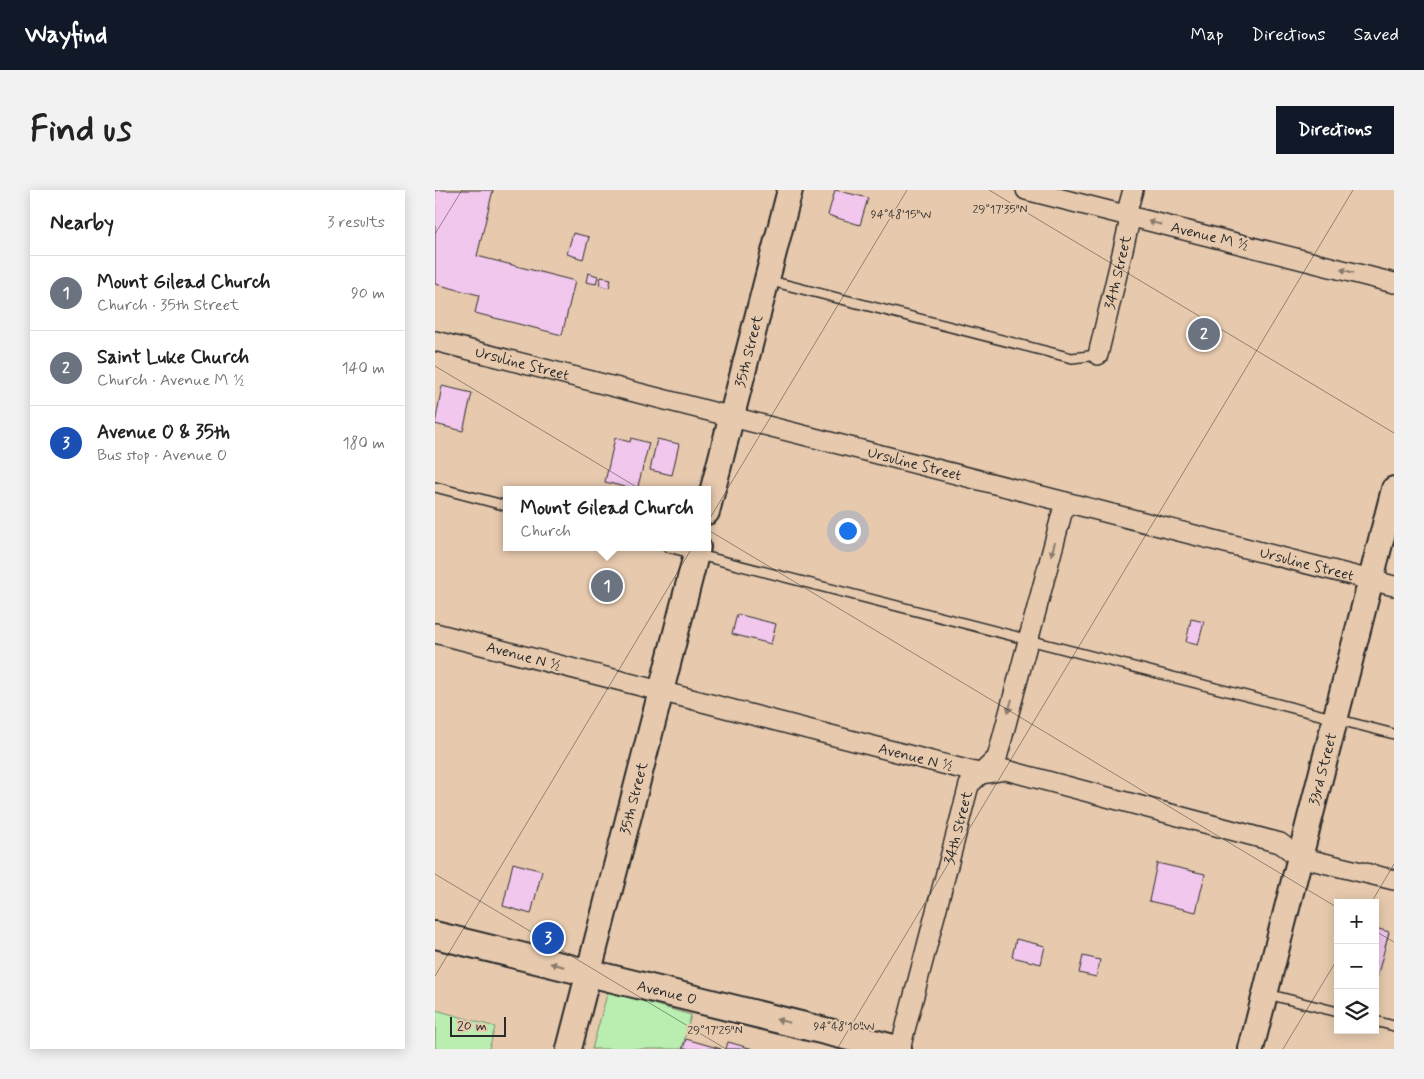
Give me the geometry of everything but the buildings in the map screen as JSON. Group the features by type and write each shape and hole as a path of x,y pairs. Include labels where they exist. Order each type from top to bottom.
{"main road":[{"name":"Avenue O","path":"435,935 899,1049"}],"street":[{"name":"35th Street","path":"711,496 790,190"},
{"name":"Avenue M ½","path":"1026,190 1394,283"},
{"name":"34th Street","path":"1099,355 1129,224 1127,215 1133,190"},
{"name":"Ursuline Street","path":"435,341 1394,586"},
{"name":"33rd Street","path":"1251,1049 1394,488"},
{"name":"34th Street","path":"899,1049 969,785 997,758 1065,502"},
{"name":"35th Street","path":"569,1049 697,551"},
{"name":"Avenue N ½","path":"435,633 982,774 1006,770 1280,843 1299,857 1394,880"}],"lane":[{"path":"766,280 1072,358 1099,355"},
{"path":"435,487 503,505"},
{"path":"697,551 1028,641 1394,734"},
{"path":"1264,993 1334,1011"},
{"path":"1379,1022 1394,1026"}],"green space":[{"path":"608,991 691,1015 682,1049 592,1049"},
{"path":"436,1010 495,1027 489,1049 435,1049"}],"place":[{"name":"Saint Luke Church","path":"1204,334"},
{"name":"Mount Gilead Church","path":"607,586"},
{"name":"Avenue O & 35th","path":"548,938"}]}
